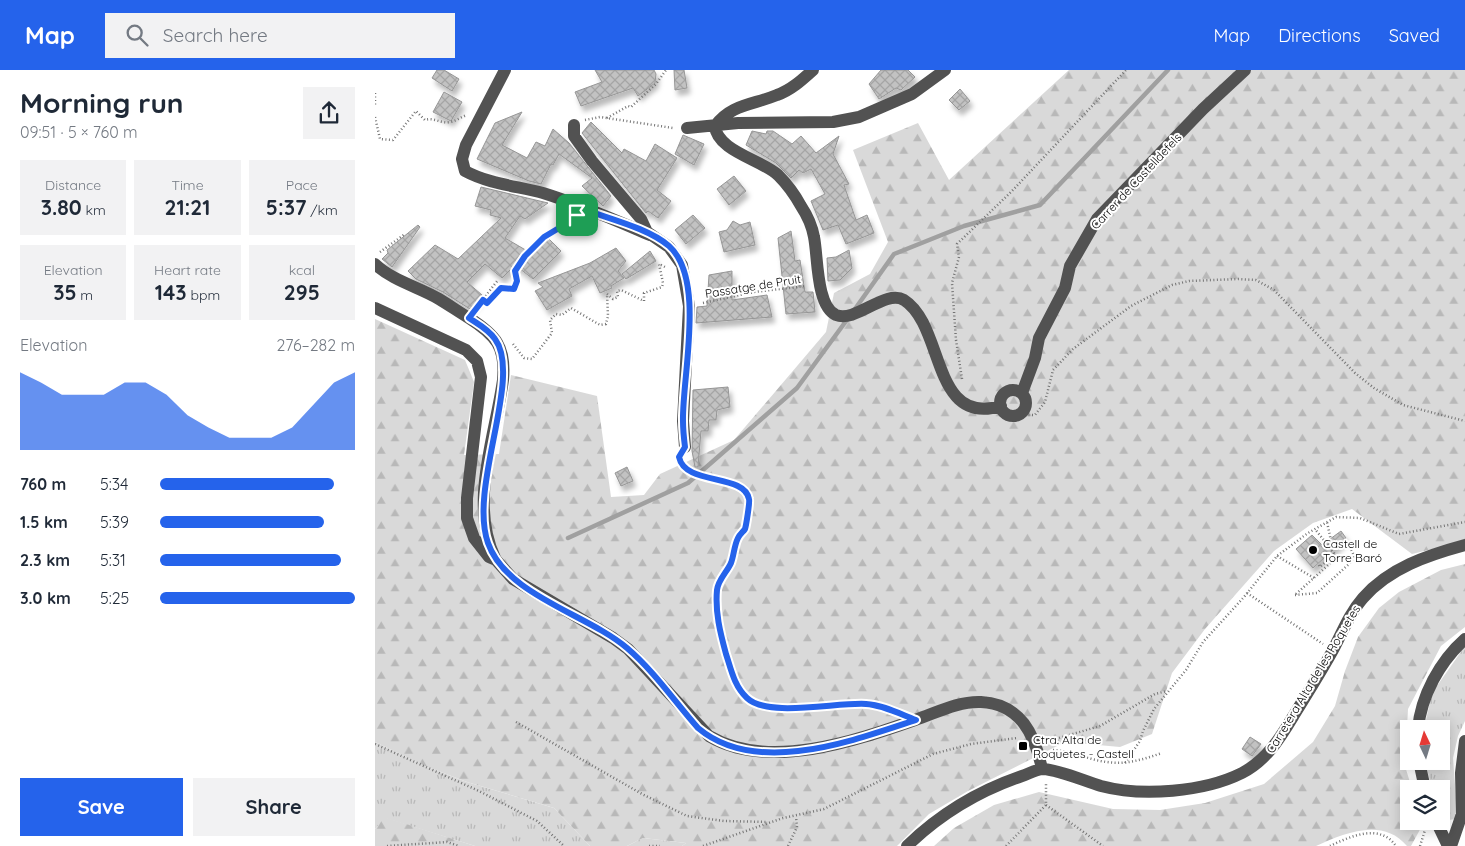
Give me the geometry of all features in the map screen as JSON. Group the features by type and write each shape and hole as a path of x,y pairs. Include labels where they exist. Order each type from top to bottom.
{"street":[{"path":"505,70 466,145 462,159 465,171 481,179 542,193 655,237"},
{"path":"813,70 800,82 779,94 724,114 715,126 715,132 723,142 735,151 764,164 791,189 806,214 814,236 820,285 828,308 836,315 846,316 873,304 897,298 905,300 921,320 953,394 965,405 992,409 1001,406"},
{"path":"687,128 772,122 833,122 859,117 912,94 945,70"},
{"name":"Carrer de Castelldefels","path":"1021,393 1035,358 1039,338 1065,288 1071,266 1097,219 1203,109 1245,70"},
{"path":"574,125 574,136 592,161 641,219 647,232 675,252 685,274 689,306 683,421 685,447"},
{"path":"375,264 393,277 439,299 486,329 496,340 505,365 487,465 484,507 487,542 496,560 522,586 579,617 628,649 698,728 709,736 732,748 755,752 821,747 871,735 959,705 986,702 1010,710 1026,724 1034,737 1044,775 995,785 962,802 935,820 907,846"},
{"path":"375,308 466,350 477,361 481,377 469,472 467,513 474,538 489,557 496,560"},
{"path":"1014,390 1021,393 1026,405 1019,415 1007,415 1001,406 1001,398 1006,392 1014,390"},
{"name":"Carretera Alta de les Roquetes","path":"1044,775 1104,787 1152,792 1196,786 1239,774 1253,766 1269,752 1333,650 1351,615 1364,597 1381,583 1419,560 1465,545"},
{"path":"1420,720 1423,703 1430,685 1465,639"},
{"path":"1449,846 1461,823 1461,773 1465,741"},
{"path":"1450,826 1453,827 1461,823"},
{"path":"1440,830 1449,846"}],"path":[{"path":"606,118 628,106 631,107 656,84 666,70"},
{"path":"965,405 956,340 952,283 959,257 957,244 1012,191 1126,70"},
{"path":"375,93 375,107"},
{"path":"375,117 381,139 393,140 416,111 425,120 432,118 451,122"},
{"path":"574,125 588,119 606,118 651,126 687,128"},
{"path":"483,300 487,303 504,287 514,289 517,281 515,271 525,256 544,237 574,219 578,207"},
{"path":"375,256 405,234"},
{"path":"496,340 504,338 528,360 533,359 552,333 549,320 556,314 562,315 571,308 600,325 605,324 608,316 605,295 608,293 613,299 618,298 617,291 621,290 644,301 643,293 662,287 663,283 659,264 672,269 670,257 675,252"},
{"path":"1019,415 1035,415 1045,402 1053,370 1073,349 1131,306 1181,283 1238,279 1257,280 1275,290 1374,388 1403,404 1465,421"},
{"path":"469,318 498,280"},
{"name":"Passatge de Pruit","path":"689,306 755,292 820,285"},
{"path":"685,447 679,457 684,468 718,481 734,484 747,494 750,501 746,527 738,537 731,563 718,586 716,605 720,630 733,677 746,697 760,705 772,707 801,708 865,704 879,706 916,720"},
{"path":"1125,763 1140,741 1143,730 1154,709 1186,670 1203,642 1277,556 1315,529 1336,518 1360,518 1399,534 1465,522"},
{"path":"1315,529 1337,557 1295,595 1317,593 1349,564 1354,557 1351,548 1343,542 1331,540 1327,522"},
{"path":"1319,565 1321,567 1335,554"},
{"path":"1277,556 1314,578"},
{"path":"1247,593 1333,650"},
{"path":"1051,741 1100,726 1155,694 1168,690"},
{"path":"516,722 642,794 687,816 724,821 771,823"},
{"path":"703,846 771,823 825,809 933,754 971,744 1034,737"},
{"path":"375,744 479,791 537,822 565,846"},
{"path":"1053,750 1069,751 1107,762 1125,763 1162,754"},
{"path":"1006,846 1046,805 1044,775"},
{"path":"1046,805 1103,846"},
{"path":"788,846 797,827 796,816"},
{"path":"1330,846 1351,838 1373,833 1386,835 1396,846"},
{"path":"387,846 447,842 459,846"},
{"path":"649,846 660,846"}],"green space":[{"path":"1069,70 1465,70 1465,541 1412,554 1352,509 1313,523 1274,551 1205,629 1172,673 1152,734 1120,747 1065,742 968,791 929,814 897,846 682,846 686,843 643,838 627,846 590,846 554,808 467,782 425,766 375,742 375,319 465,360 474,382 464,455 499,454 511,375 597,396 611,497 644,495 660,474 734,440 826,332 834,293 870,274 888,242 853,150 918,123 949,180"},
{"path":"1465,564 1465,627 1441,646 1408,709 1407,720 1400,720 1400,770 1406,770 1409,780 1400,780 1400,830 1420,830 1411,846 1407,846 1397,837 1387,832 1363,830 1339,836 1316,846 934,846 954,828 994,805 1039,792 1113,809 1160,810 1205,803 1264,784 1313,742 1335,706 1345,671 1358,637 1379,608 1399,592 1441,570"},
{"path":"1465,646 1465,721 1458,736 1453,758 1457,811 1455,819 1450,820 1450,780 1430,780 1427,770 1450,770 1450,720 1426,720 1432,693"},
{"path":"375,742 425,766 467,782 554,808 590,846 475,846 385,818 375,829"},
{"path":"384,817 475,846 375,846 375,829"},
{"path":"643,838 686,843 682,846 627,846"}],"building":[{"path":"437,70 444,70 459,79 452,91 432,78"},
{"path":"595,70 654,70 656,74 655,83 638,96 633,88 581,106 575,92 602,82"},
{"path":"674,70 684,70 687,88 675,90"},
{"path":"881,70 908,70 915,77 901,90 896,88 879,99 869,84"},
{"path":"960,89 970,101 959,110 949,100"},
{"path":"444,92 462,102 451,121 433,112"},
{"path":"522,112 502,145 527,158 536,142 545,146 553,129 569,143 611,196 603,206 582,186 592,178 559,154 553,165 551,164 541,184 529,181 477,159 495,123"},
{"path":"591,122 622,153 624,149 646,161 655,144 677,158 657,190 671,201 658,218 648,211 646,213 582,133"},
{"path":"752,131 766,134 767,131 773,131 792,144 801,136 816,153 839,136 833,154 849,184 844,185 856,220 867,215 874,233 846,244 838,225 823,230 811,201 825,194 811,169 803,173 799,170 791,178 776,163 746,145"},
{"path":"683,135 704,144 694,165 675,154"},
{"path":"734,176 746,191 729,205 717,189"},
{"path":"481,187 548,203 525,219 520,216 505,238 529,252 536,244 540,246 549,239 561,251 533,279 515,265 502,278 485,264 467,282 482,295 470,309 443,292 416,279 408,271 435,245 458,259 501,218 490,215 491,210 475,206"},
{"path":"693,215 705,228 686,244 675,230"},
{"path":"733,221 740,225 750,222 755,245 724,252 719,232 727,230"},
{"path":"418,225 420,227 392,267 382,259 388,253 387,250"},
{"path":"791,231 795,261 800,260 805,292 813,292 815,312 786,314 778,238"},
{"path":"616,248 626,261 618,271 624,278 611,286 612,288 600,293 592,276 569,289 572,296 547,310 535,291 543,287 538,283 590,263"},
{"path":"849,250 852,268 840,280 828,281 827,258 836,257"},
{"path":"650,251 656,261 626,279 622,274"},
{"path":"732,271 732,300 767,295 772,317 696,323 697,307 707,306 709,275"},
{"path":"728,387 730,407 717,410 716,420 709,420 708,431 701,431 698,467 695,467 692,451 693,390"},
{"path":"627,467 633,481 621,486 615,473"},
{"name":"Castell de Torre Baró","path":"1341,531 1346,538 1313,568 1296,549 1312,535 1322,545"},
{"path":"1250,737 1261,744 1252,756 1242,749"}],"waterway":[{"path":"855,309 894,254 964,226 1040,205 1168,70"},
{"path":"568,538 688,483 797,388 849,317"}],"place":[{"name":"Castell de Torre Baró","path":"1313,550"},
{"name":"Ctra. Alta de Roquetes - Castell","path":"1023,746"}],"route":[{"path":"578,207 655,237 675,252 682,265 687,284 689,306 683,421 685,447 679,457 680,462 684,468 691,472 734,484 747,494 750,501 747,510 746,527 738,537 731,563 718,586 716,605 720,630 733,677 738,687 746,697 760,705 801,708 865,704 879,706 916,720 871,735 821,747 755,752 732,748 698,728 628,649 579,617 522,586 503,570 496,560 487,542 484,488 505,365 496,340 486,329 469,318 483,300 487,303 501,288 514,289 517,281 515,271 525,256 544,237 564,226 577,215 578,207"}]}
